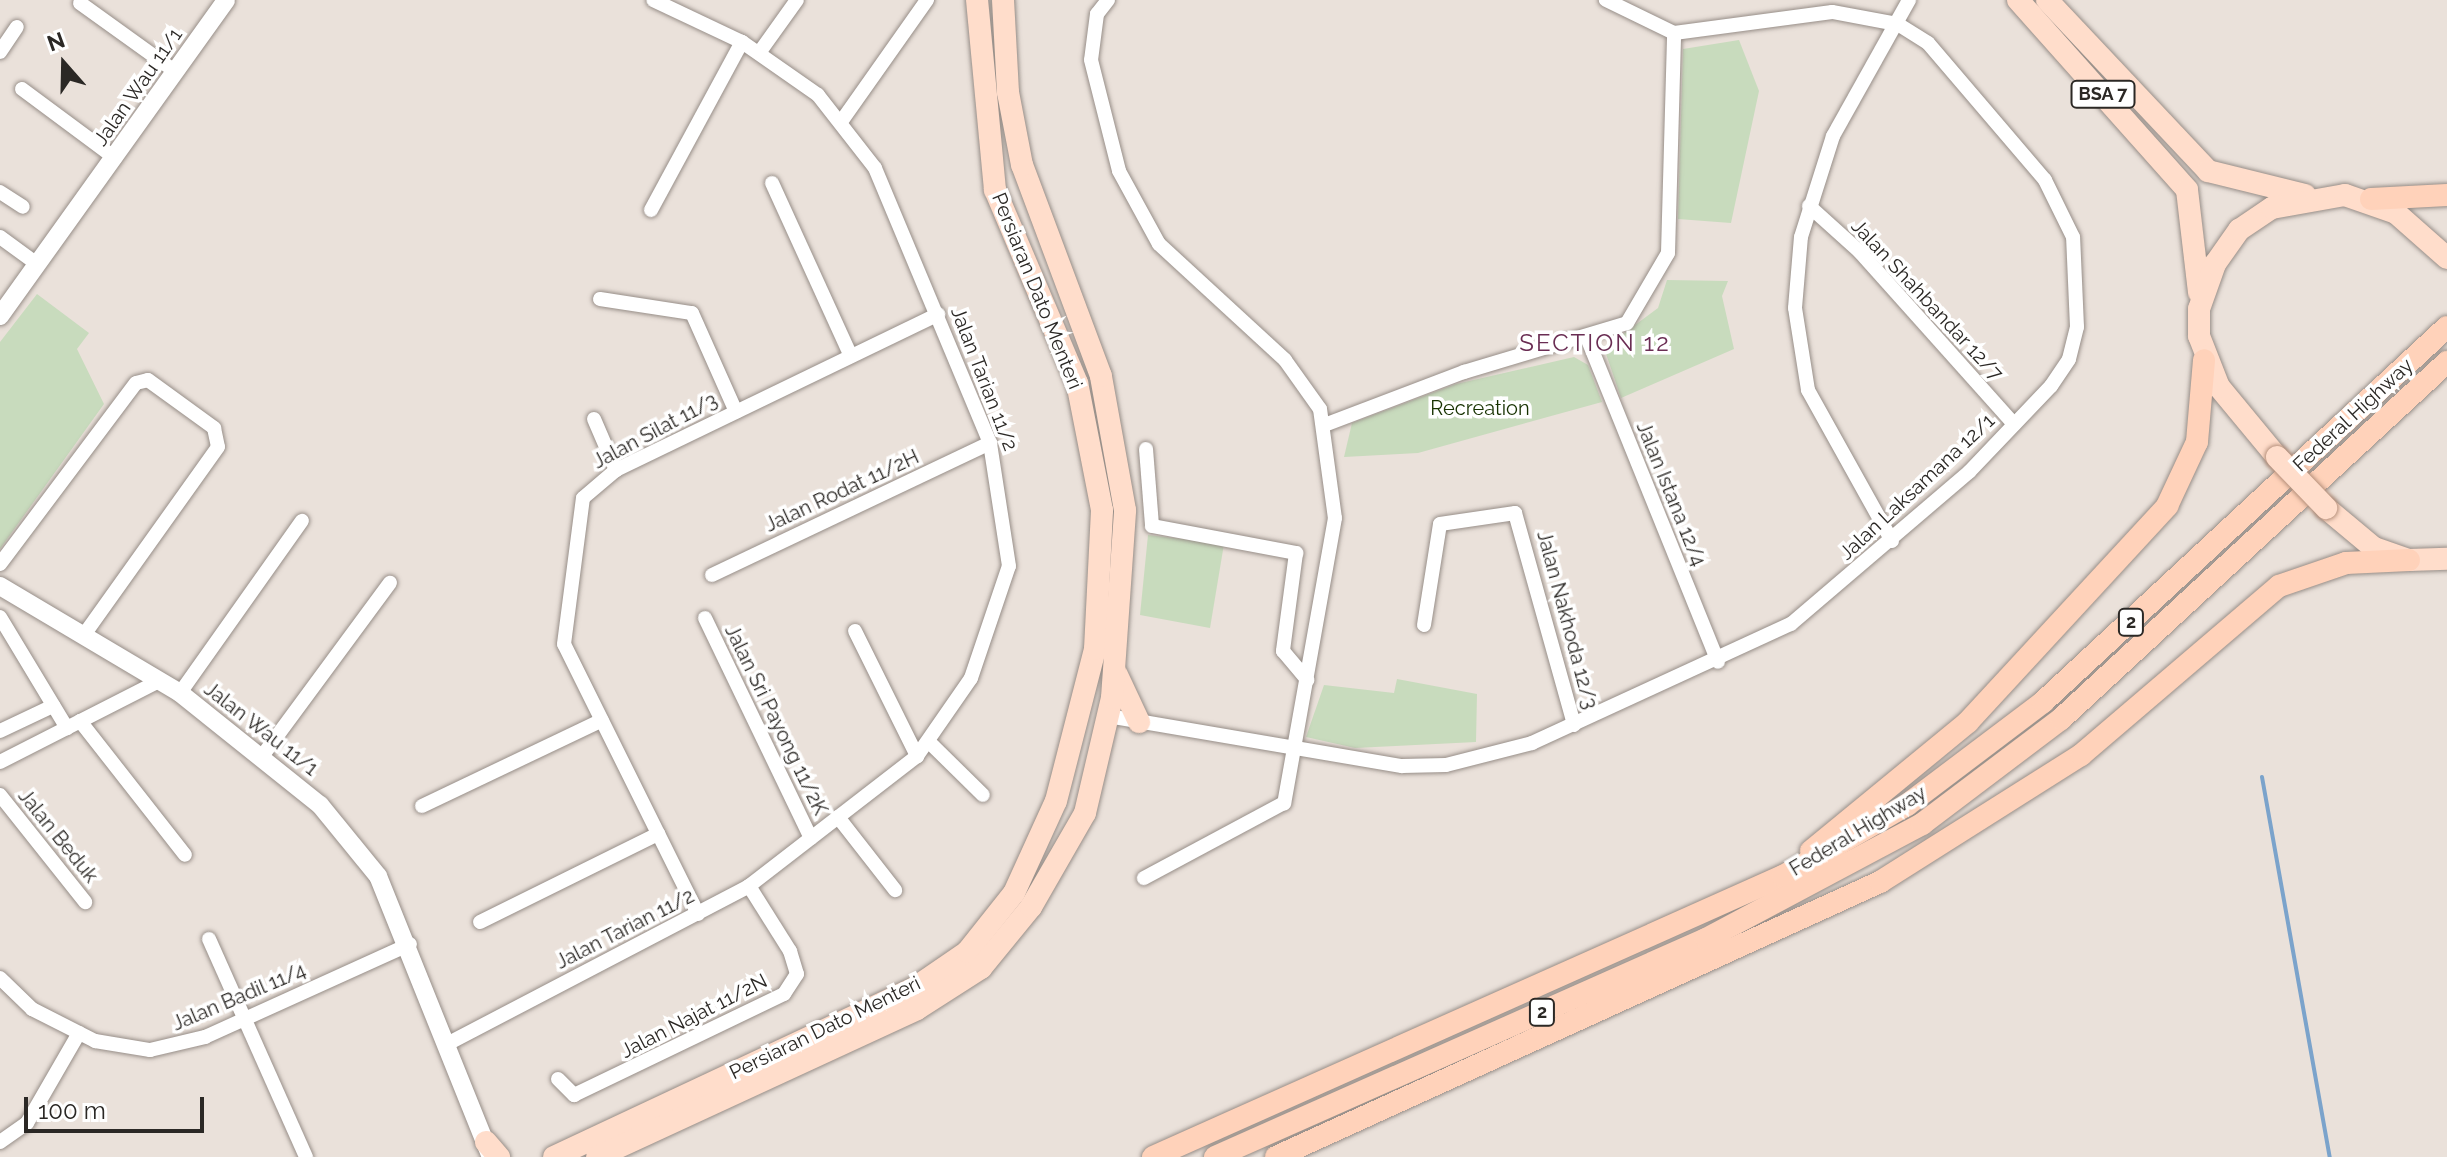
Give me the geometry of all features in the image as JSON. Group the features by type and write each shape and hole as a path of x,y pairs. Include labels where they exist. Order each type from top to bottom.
{"highway":[{"path":"2371,199 2447,195"},
{"name":"Federal Highway","path":"1153,1157 1783,876 1907,805 2043,702 2447,327"},
{"path":"1783,876 1968,722 2167,506 2197,442 2204,360"},
{"name":"Federal Highway","path":"1215,1157 1693,945 1865,859 1972,790 2061,719 2447,362"},
{"path":"1276,1157 1784,930 1903,868 2081,755 2279,586 2346,563 2409,560"},
{"path":"1784,930 1838,891 1865,859"}],"main road":[{"name":"Persiaran Dato Menteri","path":"554,1155 913,989 967,952 1014,893 1058,792 1095,649 1102,510 1077,383 995,190 977,0"},
{"name":"Persiaran Dato Menteri","path":"597,1157 917,1009 981,968 1031,907 1085,813 1119,724 1115,666 1125,510 1101,376 1022,165 1003,0"},
{"name":"BSA 7","path":"2018,0 2187,190 2199,309"},
{"name":"BSA 7","path":"2047,0 2208,171 2310,196"},
{"path":"2447,258 2371,199 2310,196 2272,208 2239,230 2215,264 2199,309 2204,360 2277,457 2326,508 2374,548 2409,560 2447,559"},
{"path":"1095,649 1095,696 1119,724"},
{"path":"1058,792 1119,724 1115,666"}],"street":[{"name":"Jalan Wau 11/1","path":"0,316 226,0"},
{"path":"759,53 797,0"},
{"path":"843,119 927,0"},
{"path":"1108,0 1097,14 1091,60 1109,144 1135,204 1159,244 1293,368 1327,424 1333,549 1293,751 1290,791 1274,813 1144,878"},
{"path":"1327,424 1464,372 1588,340 1627,323 1668,253 1674,33 1606,0"},
{"path":"1892,541 1800,364 1797,270 1809,206 1833,136 1909,0"},
{"name":"Jalan Tarian 11/2","path":"449,1043 749,886 917,756 930,743 971,678 1009,566 990,443 875,168 843,119 759,53 658,1"},
{"path":"80,3 176,72"},
{"name":"Jalan Laksamana 12/1","path":"1119,724 1293,751 1446,765 1574,725 1718,662 1791,624 1892,541 2014,424 2069,359 2077,327 2073,237 2045,180 1928,43 1897,24 1816,11 1674,33"},
{"path":"0,52 17,27"},
{"path":"651,210 742,42"},
{"path":"22,89 115,158"},
{"path":"772,183 851,356"},
{"path":"0,192 23,207"},
{"name":"Jalan Shahbandar 12/7","path":"1809,206 1860,252 2014,424"},
{"path":"0,237 37,264"},
{"path":"600,299 692,313 736,412"},
{"name":"Jalan Silat 11/3","path":"698,914 562,635 583,498 616,470 938,314"},
{"name":"Jalan Istana 12/4","path":"1588,340 1718,662"},
{"path":"0,564 120,401 148,380 214,428 218,447 83,636"},
{"path":"594,419 616,470"},
{"name":"Jalan Rodat 11/2H","path":"712,575 990,443"},
{"path":"1146,449 1152,526 1296,553 1283,651 1307,680"},
{"name":"Jalan Nakhoda 12/3","path":"1424,625 1440,524 1515,513 1574,725"},
{"path":"180,693 302,521"},
{"path":"263,755 390,583"},
{"name":"Jalan Wau 11/1","path":"3,595 83,636 155,683 180,693 263,755 320,805 378,876 410,944 490,1153"},
{"path":"0,617 53,706 185,855"},
{"name":"Jalan Sri Payong 11/2K","path":"705,618 811,838"},
{"path":"855,631 917,756"},
{"path":"0,762 155,683"},
{"path":"0,731 53,706"},
{"path":"422,806 602,720"},
{"path":"930,743 983,795"},
{"name":"Jalan Beduk","path":"0,795 85,902"},
{"path":"838,817 895,890"},
{"path":"480,922 658,834"},
{"name":"Jalan Najat 11/2N","path":"558,1079 574,1095 784,994 797,974 790,951 749,886"},
{"path":"209,939 306,1157"},
{"name":"Jalan Badil 11/4","path":"0,978 32,1009 79,1033 150,1050 246,1018 410,944"},
{"path":"0,1142 27,1123 79,1033"}],"green space":[{"path":"1739,40 1759,91 1731,223 1678,219 1683,49"},
{"path":"1667,280 1728,281 1722,296 1734,349 1621,398 1604,348 1658,308"},
{"path":"37,294 89,333 77,349 104,404 0,549 0,342"},
{"name":"Recreation","path":"1574,357 1588,365 1602,402 1418,453 1344,457 1352,423 1456,384"},
{"path":"1148,535 1224,544 1210,628 1140,615"},
{"path":"1397,679 1477,694 1476,742 1355,748 1306,737 1324,685 1394,693"}],"waterway":[{"path":"2262,777 2330,1157"}],"district":[{"name":"SECTION 12","path":"1595,343"}]}
